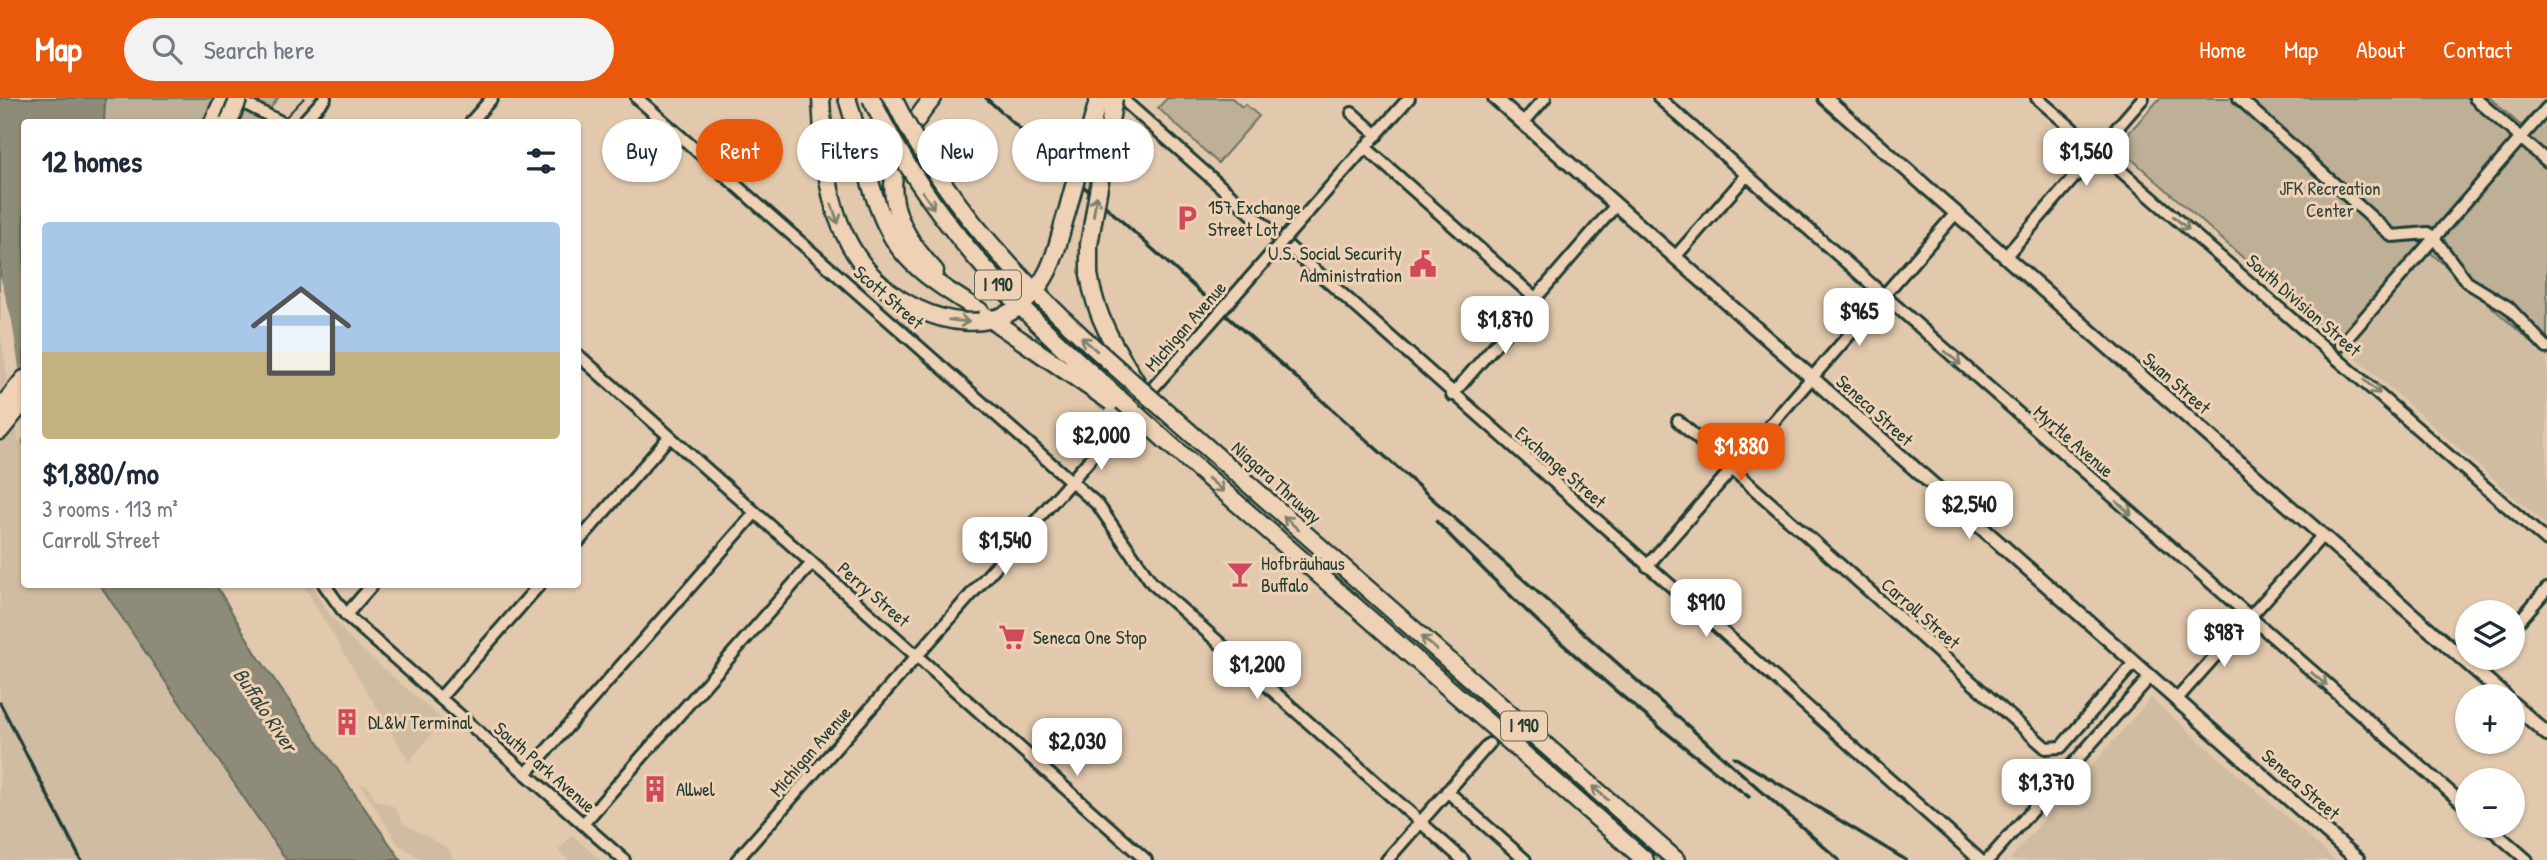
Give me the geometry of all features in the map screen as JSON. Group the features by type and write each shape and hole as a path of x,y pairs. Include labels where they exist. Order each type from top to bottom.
{"highway":[{"path":"214,119 224,98"},
{"path":"230,119 236,98"},
{"path":"821,98 828,193 851,250 892,295 937,318 967,322 990,320 1012,310 1027,299 1043,281 1054,254 1099,98"},
{"path":"847,98 883,217 897,246 919,270 1165,440"},
{"name":"I 190","path":"871,98 906,166 956,238 1012,301 1165,440 1641,856"},
{"name":"Niagara Thruway","path":"893,98 922,151 975,229 1049,307 1676,860"},
{"path":"933,98 918,118 895,171 894,208 898,223 923,258 980,312"},
{"path":"1114,98 1091,234 1089,274 1092,293 1106,332 1141,389"},
{"path":"0,409 21,383"},
{"path":"0,430 21,405"}],"main road":[{"name":"Seneca Street","path":"1495,98 2358,860"},
{"name":"Swan Street","path":"1825,98 2491,684"},
{"path":"2525,715 2547,734"}],"street":[{"path":"236,98 275,119"},
{"path":"310,119 325,98"},
{"path":"474,119 492,98"},
{"name":"Scott Street","path":"637,98 1098,505 1152,583 1420,822"},
{"name":"Exchange Street","path":"1121,98 1321,274 1452,395 1980,860"},
{"name":"Michigan Avenue","path":"737,860 1409,98"},
{"path":"1523,123 1545,98"},
{"name":"Myrtle Avenue","path":"1659,98 2455,797"},
{"name":"South Division Street","path":"2037,98 2547,541"},
{"path":"2004,257 2143,98"},
{"path":"2239,98 2392,236 2428,233 2467,282 2508,307 2547,348"},
{"path":"2475,98 2547,161"},
{"path":"2341,345 2547,108"},
{"path":"1352,113 1377,135"},
{"path":"1366,148 1535,298"},
{"path":"1675,257 1747,175"},
{"path":"1452,395 1616,205"},
{"path":"1647,566 1956,213"},
{"name":"Perry Street","path":"581,358 1146,860"},
{"name":"Carroll Street","path":"1678,421 2046,748 2061,747 2134,663"},
{"path":"581,538 669,437"},
{"path":"526,774 755,513"},
{"path":"2176,700 2322,536"},
{"path":"583,824 811,563"},
{"name":"South Park Avenue","path":"327,588 346,615 624,860"},
{"path":"346,615 370,588"},
{"path":"440,698 536,588"},
{"path":"2525,614 2547,589"},
{"path":"1988,860 2150,677"},
{"path":"1387,860 1489,744"},
{"path":"1447,791 1525,860"},
{"path":"1420,822 1463,860"},
{"path":"2501,838 2526,860"}],"shaded area":[{"path":"2490,98 2546,98 2521,126"},
{"path":"2423,246 2547,356 2547,526 2338,342"},
{"path":"0,318 21,429 21,588 102,588 284,860 0,860"},
{"path":"305,588 314,588 327,611 352,641 443,720 409,762"},
{"path":"2151,698 2335,860 2009,860"},
{"path":"360,784 368,786 375,799 394,807 404,824 448,848 454,860 422,860 398,844"},
{"path":"572,835 600,860 568,860 558,851"}],"green space":[{"path":"105,98 278,98 262,119 104,119"},
{"path":"1167,98 1232,98 1242,107 1245,104 1259,116 1218,163 1158,108"},
{"name":"JFK Recreation Center","path":"2160,98 2490,98 2521,126 2547,98 2547,356 2423,246 2338,342 2117,146"}],"water":[{"path":"0,98 105,98 104,119 21,119 21,429 0,318"},
{"name":"Buffalo River","path":"102,588 218,588 257,655 401,860 286,860"}],"pier":[{"path":"0,276 12,321 21,382 19,441 0,332"}],"tram line":[{"path":"284,119 304,98"}],"railway":[{"path":"986,98 1201,293 1839,860"},
{"path":"1436,521 1509,595 1586,665 1749,797"},
{"path":"0,703 81,860"},
{"path":"1734,757 1906,860"}],"place":[{"name":"157 Exchange Street Lot","path":"1187,218"},
{"name":"U.S. Social Security Administration","path":"1423,264"},
{"name":"Hofbräuhaus Buffalo","path":"1240,574"},
{"name":"Seneca One Stop","path":"1012,637"},
{"name":"DL&W Terminal","path":"347,722"},
{"name":"Allwel","path":"655,789"}]}
